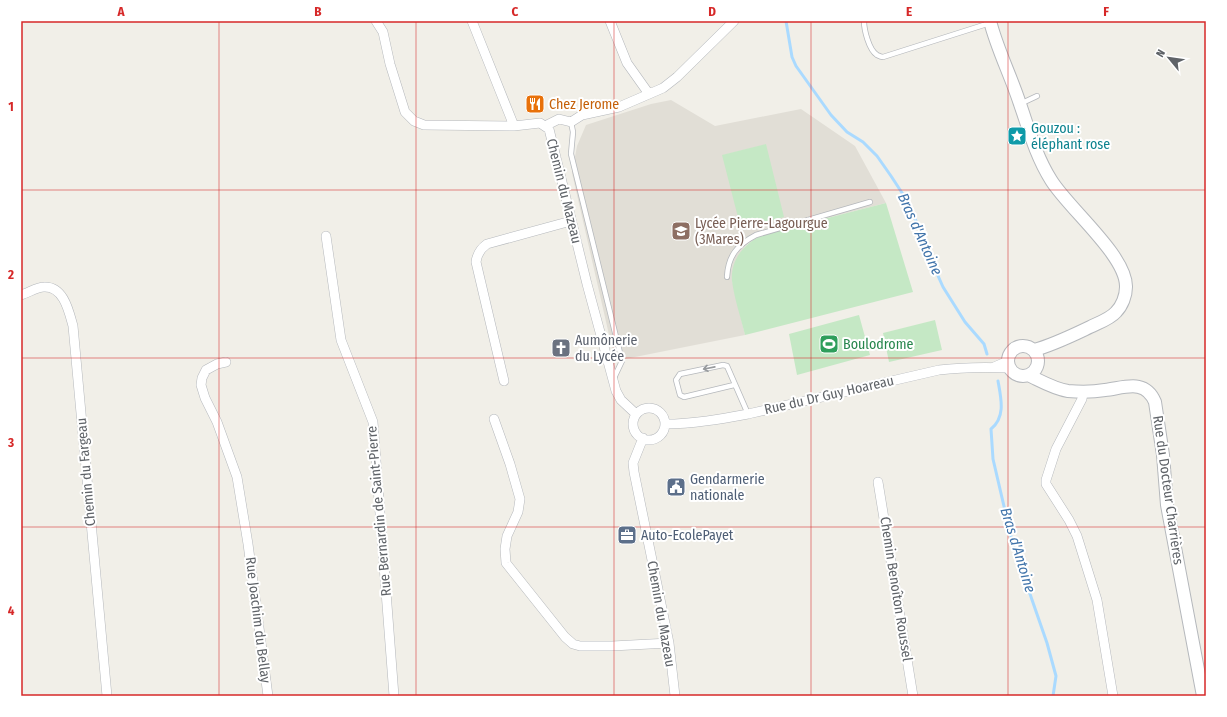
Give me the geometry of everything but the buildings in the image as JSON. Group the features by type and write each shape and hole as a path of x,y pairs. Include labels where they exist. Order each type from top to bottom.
{"street":[{"name":"Chemin du Mazeau","path":"376,21 383,32 390,64 405,112 409,118 424,125 514,126 540,123 549,130 616,391 621,400 636,414"},
{"path":"472,21 514,126"},
{"path":"610,21 627,63 649,94"},
{"path":"545,126 559,119 571,122 582,115 619,107 663,88 677,77 734,21"},
{"path":"990,22 1035,149 1051,180 1072,207 1115,256 1125,276 1126,288 1124,300 1116,313 1048,346 1034,363 1020,376 1016,374 1009,364 1009,356 1016,348 1025,346 1034,363"},
{"path":"504,381 476,262 477,257 482,247 487,244 572,221"},
{"name":"Rue Bernardin de Saint-Pierre","path":"326,236 341,340 373,422 394,696"},
{"name":"Chemin du Fargeau","path":"21,296 43,287 54,289 63,297 73,326 107,696"},
{"name":"Rue Joachim du Bellay","path":"226,362 217,364 206,370 202,378 201,385 205,398 217,422 237,477 248,544 268,696"},
{"name":"Rue du Docteur Charrières","path":"1034,363 1045,383 1053,388 1066,391 1083,392 1106,390 1129,385 1137,386 1146,390 1153,396 1163,455 1167,505 1203,696"},
{"name":"Rue du Dr Guy Hoareau","path":"665,424 717,420 748,414 939,370 993,367 1009,364"},
{"path":"1083,392 1082,398 1056,449 1046,484 1069,520 1077,536 1095,593 1112,696"},
{"path":"645,409 654,409 661,413 665,424 662,432 656,438 647,440 636,432 633,423 636,414 645,409"},
{"path":"494,418 520,499 518,512 507,536 505,550 506,563 565,637 573,644 580,646 612,646 669,644"},
{"name":"Chemin du Mazeau","path":"643,438 633,463 634,472 669,644 675,696"},
{"name":"Chemin Benoîton Roussel","path":"878,482 913,696"}],"lane":[{"path":"864,21 866,34 870,44 876,55 883,57 990,22"},
{"path":"1020,104 1037,96"},
{"path":"571,122 573,132 571,154 622,361 613,380"},
{"path":"727,277 728,266 735,252 744,241 756,235 870,202"},
{"path":"734,386 684,397 680,395 676,380 680,374 723,365 727,366 734,386 748,414"}],"shaded area":[{"name":"Lycée Pierre-Lagourgue (3Mares)","path":"671,100 715,126 801,109 855,146 886,203 765,234 757,237 745,246 732,280 745,335 615,361 572,173 577,146 586,125 651,104"}],"green space":[{"path":"766,144 784,217 741,229 722,155"},
{"path":"886,203 913,292 745,335 736,301 732,273 737,258 746,246 758,237 765,234"},
{"name":"Boulodrome","path":"859,315 870,355 797,375 789,334"},
{"path":"935,320 942,350 889,362 883,333"}],"waterway":[{"name":"Bras d'Antoine","path":"786,21 792,57 796,66 831,115 847,132 863,142 877,156 891,176 908,202 943,287 965,322 984,344 987,354"},
{"name":"Bras d'Antoine","path":"998,381 1001,413 996,424 991,429 993,459 1013,545 1047,643 1056,676 1053,696"}],"place":[{"name":"Chez Jerome","path":"535,104"},
{"name":"Gouzou : éléphant rose","path":"1017,136"},
{"name":"Lycée Pierre-Lagourgue (3Mares)","path":"681,231"},
{"name":"Boulodrome","path":"829,344"},
{"name":"Aumônerie du Lycée","path":"561,348"},
{"name":"Gendarmerie nationale","path":"676,487"},
{"name":"Auto-EcolePayet","path":"627,535"}]}
